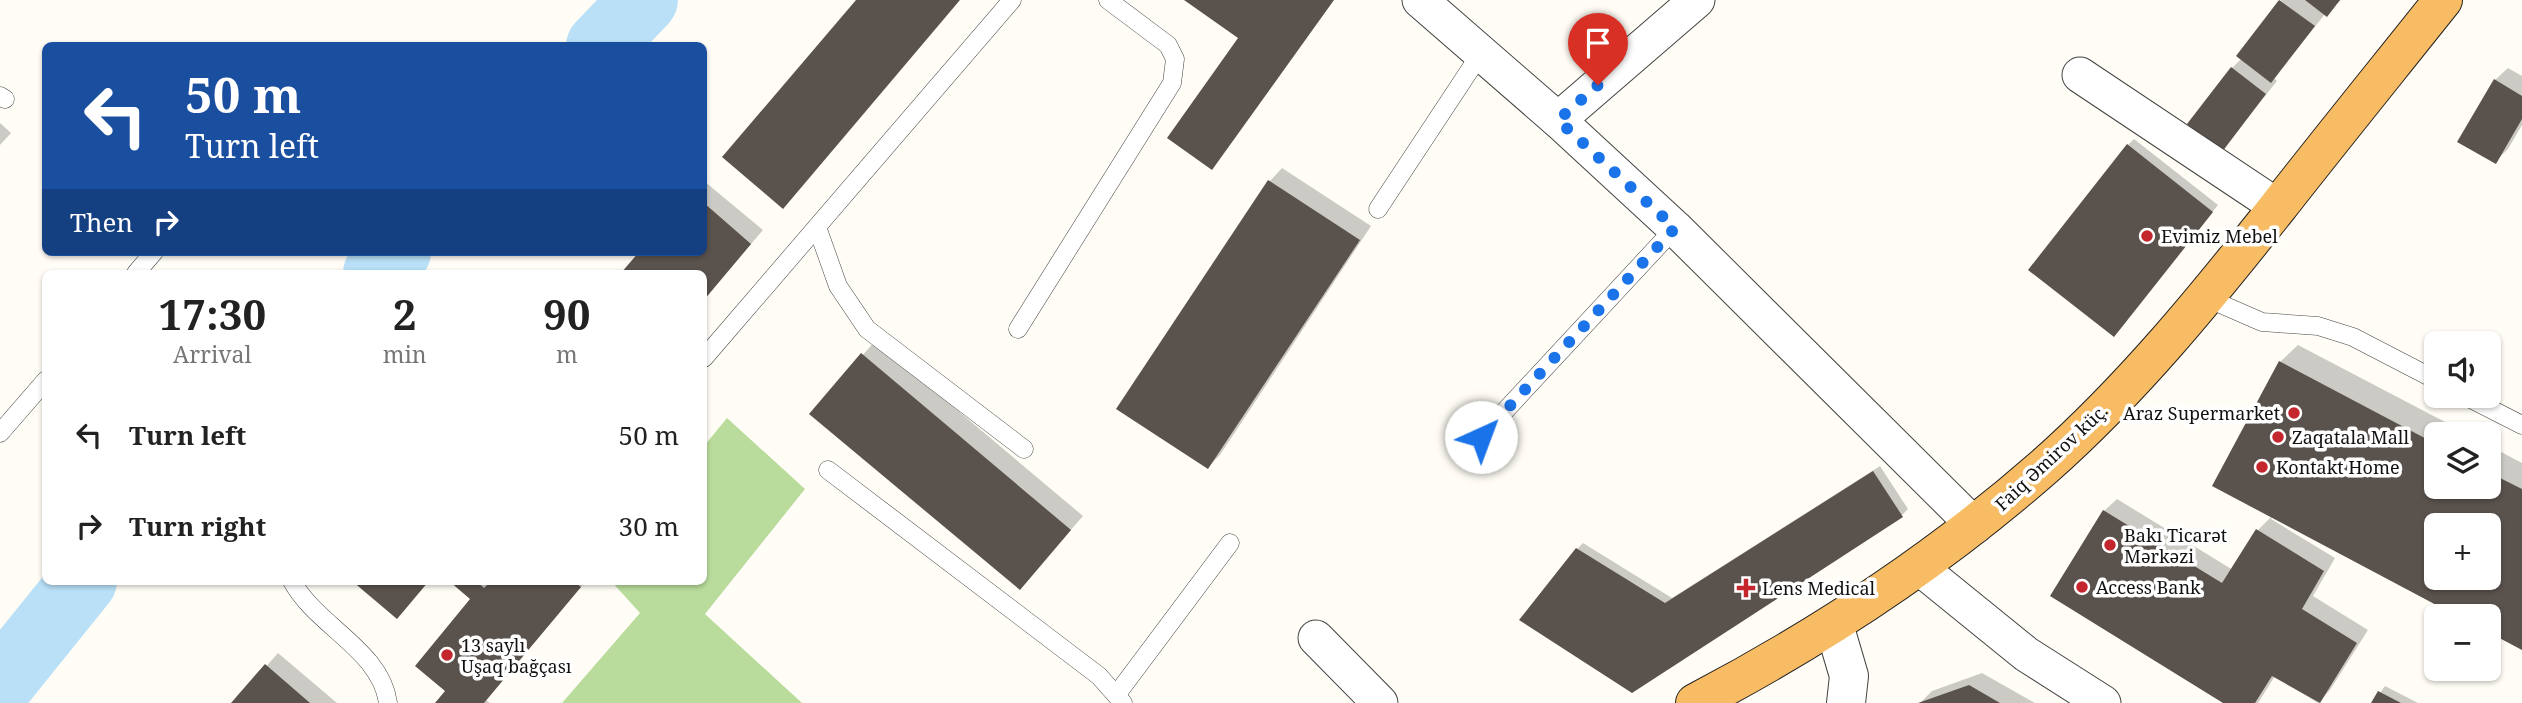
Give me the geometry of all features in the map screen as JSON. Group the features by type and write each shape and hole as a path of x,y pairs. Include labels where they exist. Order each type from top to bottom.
{"highway":[{"name":"Faiq Əmirov küç.","path":"1695,703 1834,625 1920,568 1975,526 2093,420 2207,298 2443,0"}],"street":[{"path":"1420,0 1558,120 1675,228 1975,526"},
{"path":"1558,120 1697,0"},
{"path":"2080,75 2278,207"},
{"path":"1920,568 2026,654 2103,703"},
{"path":"1834,625 1849,676 1846,703"},
{"path":"1316,638 1380,703"}],"lane":[{"path":"707,355 1012,0"},
{"path":"1018,329 1172,83 1175,59 1168,45 1108,0"},
{"path":"1378,209 1481,53"},
{"path":"817,227 838,286 867,329 1024,449"},
{"path":"1463,456 1675,228"},
{"path":"139,270 151,256"},
{"path":"2207,298 2262,322 2318,326 2353,337 2424,374"},
{"path":"0,433 42,385"},
{"path":"2489,408 2522,425"},
{"path":"828,470 1099,676 1120,699 1230,544"},
{"path":"294,585 302,599 367,661 386,688 388,703"}],"green space":[{"path":"727,418 805,489 705,614 802,703 562,703 640,613 615,585 707,585 707,442"}],"building":[{"path":"856,0 960,0 783,209 722,157"},
{"path":"1184,0 1334,0 1212,170 1167,138 1238,38"},
{"path":"2279,0 2315,26 2271,83 2236,56"},
{"path":"2305,0 2340,0 2327,17"},
{"path":"2231,67 2266,94 2222,152 2187,124"},
{"path":"2494,79 2522,96 2522,119 2496,164 2457,142"},
{"path":"2127,144 2213,212 2114,337 2028,270"},
{"path":"1268,180 1360,240 1208,469 1116,409"},
{"path":"707,206 751,244 707,296 707,270 624,270 636,256 707,256"},
{"path":"861,353 1071,530 1020,590 809,414"},
{"path":"2279,361 2424,438 2424,499 2501,499 2501,478 2522,489 2522,650 2501,639 2501,604 2434,604 2212,486"},
{"path":"1873,471 1903,517 1632,693 1519,620 1576,548 1665,603"},
{"path":"2103,510 2222,583 2256,529 2324,571 2302,609 2357,643 2320,703 2272,676 2255,703 2223,703 2050,596"},
{"path":"357,585 426,585 397,619"},
{"path":"454,585 481,585 484,588 487,585 581,587 484,703 435,703 445,691 415,666 470,599"},
{"path":"265,664 310,703 231,703"},
{"path":"1969,685 2000,703 1918,703"},
{"path":"2378,691 2401,703 2371,703"}],"waterway":[{"path":"604,42 644,0"},
{"path":"380,270 393,256"},
{"path":"0,684 80,585"}],"place":[{"name":"Evimiz Mebel","path":"2147,236"},
{"name":"Araz Supermarket","path":"2294,413"},
{"name":"Zaqatala Mall","path":"2278,437"},
{"name":"Kontakt Home","path":"2262,467"},
{"name":"Bakı Ticarət Mərkəzi","path":"2110,545"},
{"name":"Access Bank","path":"2082,587"},
{"name":"Lens Medical","path":"1746,588"},
{"name":"13 saylı Uşaq bağçası","path":"447,655"}],"route":[{"path":"1481,437 1675,228 1558,120 1598,85"}]}
